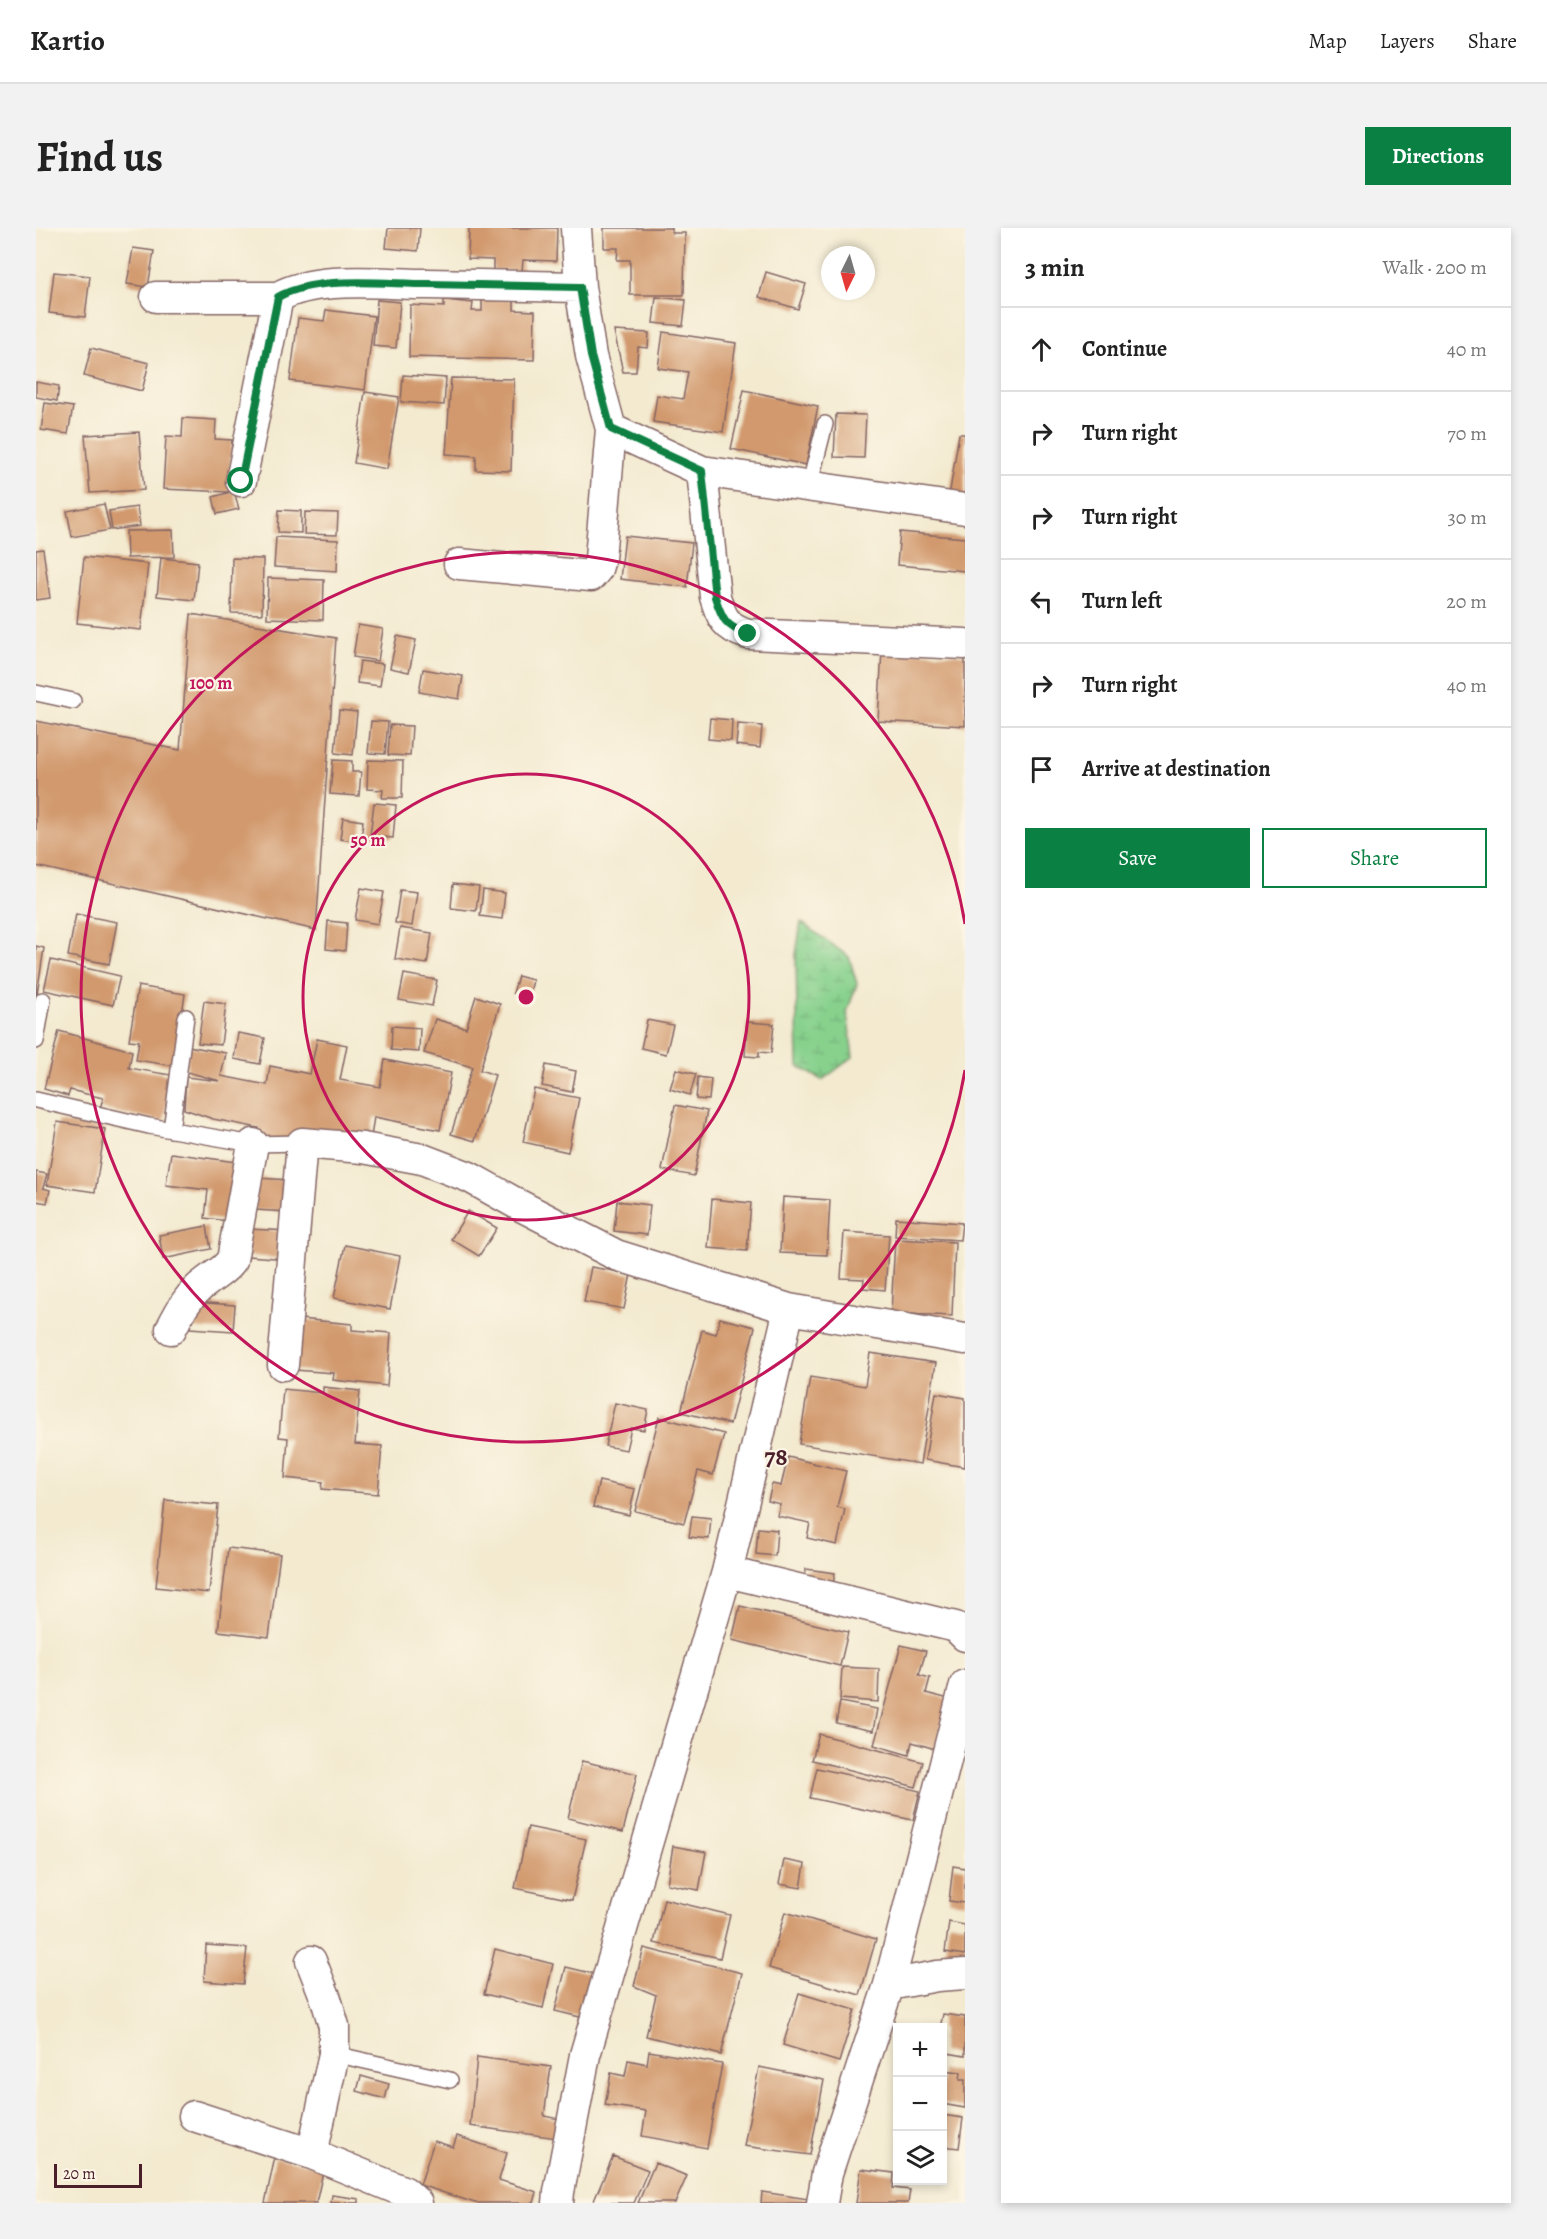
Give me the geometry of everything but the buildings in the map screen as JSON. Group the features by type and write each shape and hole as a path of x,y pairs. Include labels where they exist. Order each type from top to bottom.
{"street":[{"path":"459,564 591,576 597,568 600,559 611,429 591,356 580,287 576,228"},
{"path":"156,297 278,297 290,290 309,285 380,282 580,287"},
{"path":"241,481 278,297"},
{"path":"611,429 702,471 965,509"},
{"path":"702,471 715,597 722,616 734,630 748,634 965,644"},
{"path":"283,1365 302,1143 363,1148 422,1159 469,1177 616,1255 789,1309 965,1340"},
{"path":"171,1329 182,1305 206,1281 220,1274 232,1260 253,1144"},
{"path":"558,2203 585,2055 727,1572 789,1309"},
{"path":"727,1572 956,1627 965,1636"},
{"path":"822,2203 827,2173 889,1985 965,1685"},
{"path":"311,1960 334,2026 333,2054 312,2154"},
{"path":"889,1985 937,1976 965,1974"},
{"path":"194,2116 312,2154 405,2192 417,2203"}],"lane":[{"path":"808,487 825,424"},
{"path":"36,693 73,701"},
{"path":"36,1041 43,1000"},
{"path":"171,1130 186,1017"},
{"path":"36,1100 171,1130 253,1144 302,1143"},
{"path":"333,2054 450,2080"}],"green space":[{"path":"801,922 849,957 857,984 847,1012 853,1057 822,1080 798,1066 796,955"}],"district":[{"name":"78","path":"776,1456"}],"route":[{"path":"241,481 278,297 290,290 309,285 380,282 580,287 591,356 611,429 702,471 715,597 722,616 734,630 748,634"}]}
